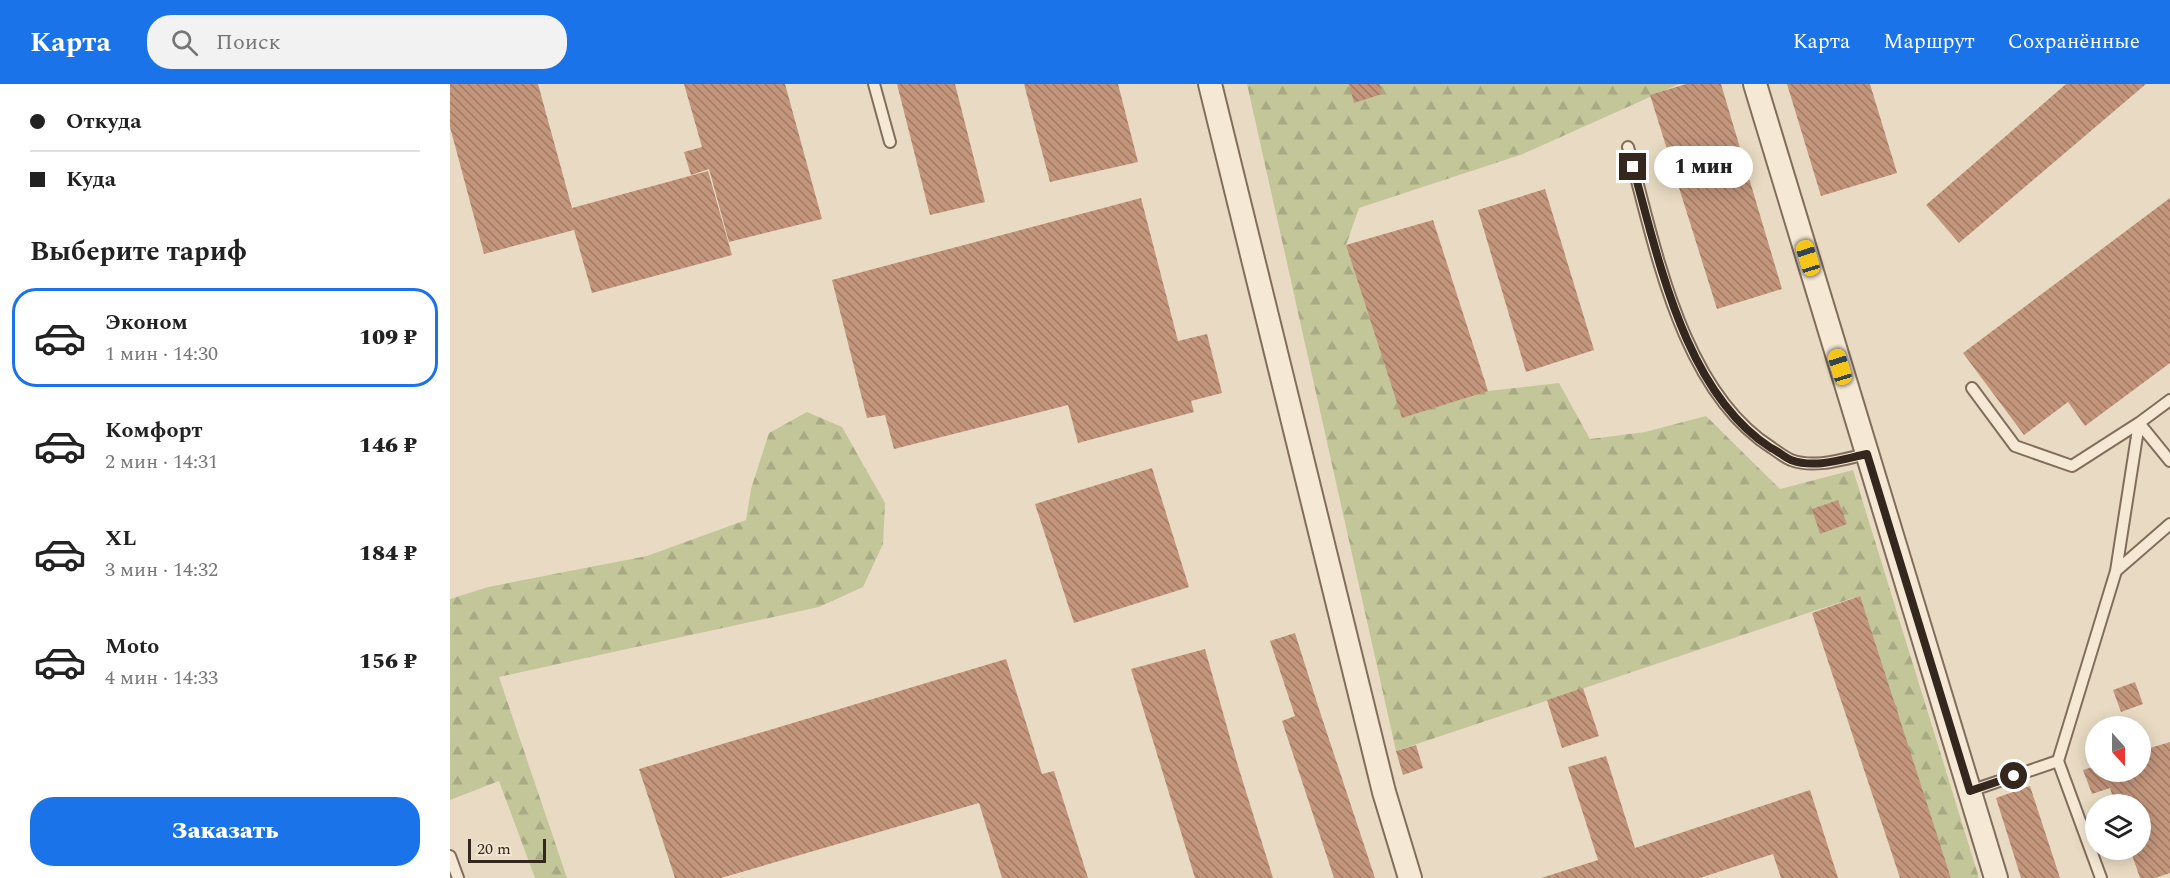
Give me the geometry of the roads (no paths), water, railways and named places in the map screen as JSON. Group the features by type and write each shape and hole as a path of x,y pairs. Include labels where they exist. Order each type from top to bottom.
{"street":[{"path":"1210,84 1384,792 1410,878"},
{"path":"1755,84 1996,878"}],"lane":[{"path":"874,84 890,142"},
{"path":"1628,147 1674,310 1696,357 1723,402 1755,437 1791,460 1820,464 1867,454"},
{"path":"1972,388 2015,446 2072,466 2170,400"},
{"path":"2139,423 2170,461"},
{"path":"2101,878 2058,761 2116,571 2139,423"},
{"path":"2116,571 2170,524"},
{"path":"1970,791 2058,761"},
{"path":"450,856 458,878"}]}
